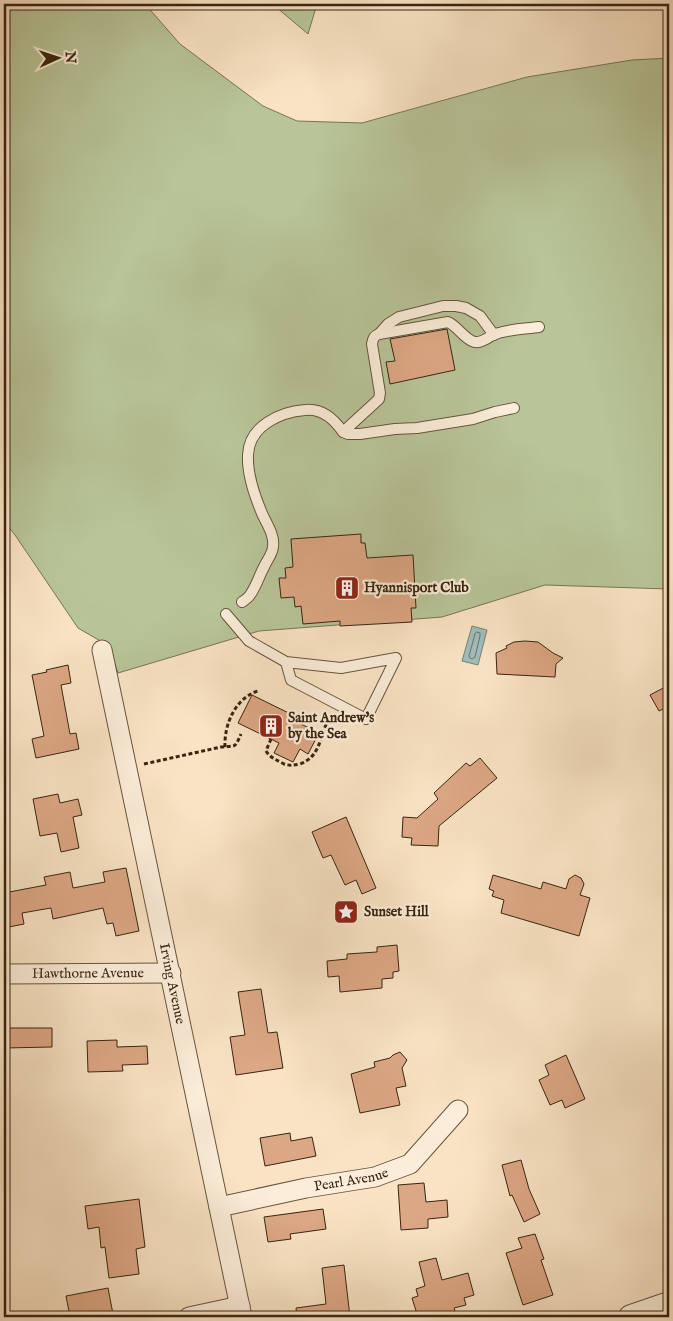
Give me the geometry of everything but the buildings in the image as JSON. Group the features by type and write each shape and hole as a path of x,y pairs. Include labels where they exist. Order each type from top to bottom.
{"street":[{"name":"Irving Avenue","path":"102,650 241,1312"},
{"name":"Hawthorne Avenue","path":"4,974 171,973"},
{"name":"Pearl Avenue","path":"220,1207 306,1188 375,1178 410,1164 458,1110"},
{"path":"631,1317 669,1304"},
{"path":"189,1317 241,1312"}],"lane":[{"path":"343,432 379,399 380,393 372,344 375,336 388,324 399,317 443,306 456,306 466,308 480,316 494,335"},
{"path":"379,334 448,322 471,341 475,342 502,332 539,327"},
{"path":"242,602 250,595 270,558 273,546 272,535 260,509 249,474 247,454 253,437 262,426 276,417 307,409 318,411 328,416 343,432 360,434 417,428 473,419 514,408"},
{"path":"226,614 249,641 286,662 341,668 396,658 366,719 291,680 286,662"}],"path":[{"path":"225,747 226,727 236,708 243,699 258,691"},
{"path":"270,739 266,751 274,759 288,765 306,762 314,756 328,720"},
{"path":"143,764 233,747 237,745 241,734"}],"green space":[{"name":"Hyannisport Club","path":"4,4 145,4 180,44 263,106 297,121 362,123 527,77 632,60 669,58 669,589 545,585 442,617 259,631 118,673 109,646 78,628 4,521"},
{"path":"271,4 317,4 308,34 276,7"}],"water":[{"path":"472,626 487,630 478,665 462,661"}],"place":[{"name":"Hyannisport Club","path":"347,588"},
{"name":"Saint Andrew's by the Sea","path":"271,726"},
{"name":"Sunset Hill","path":"346,912"}]}
